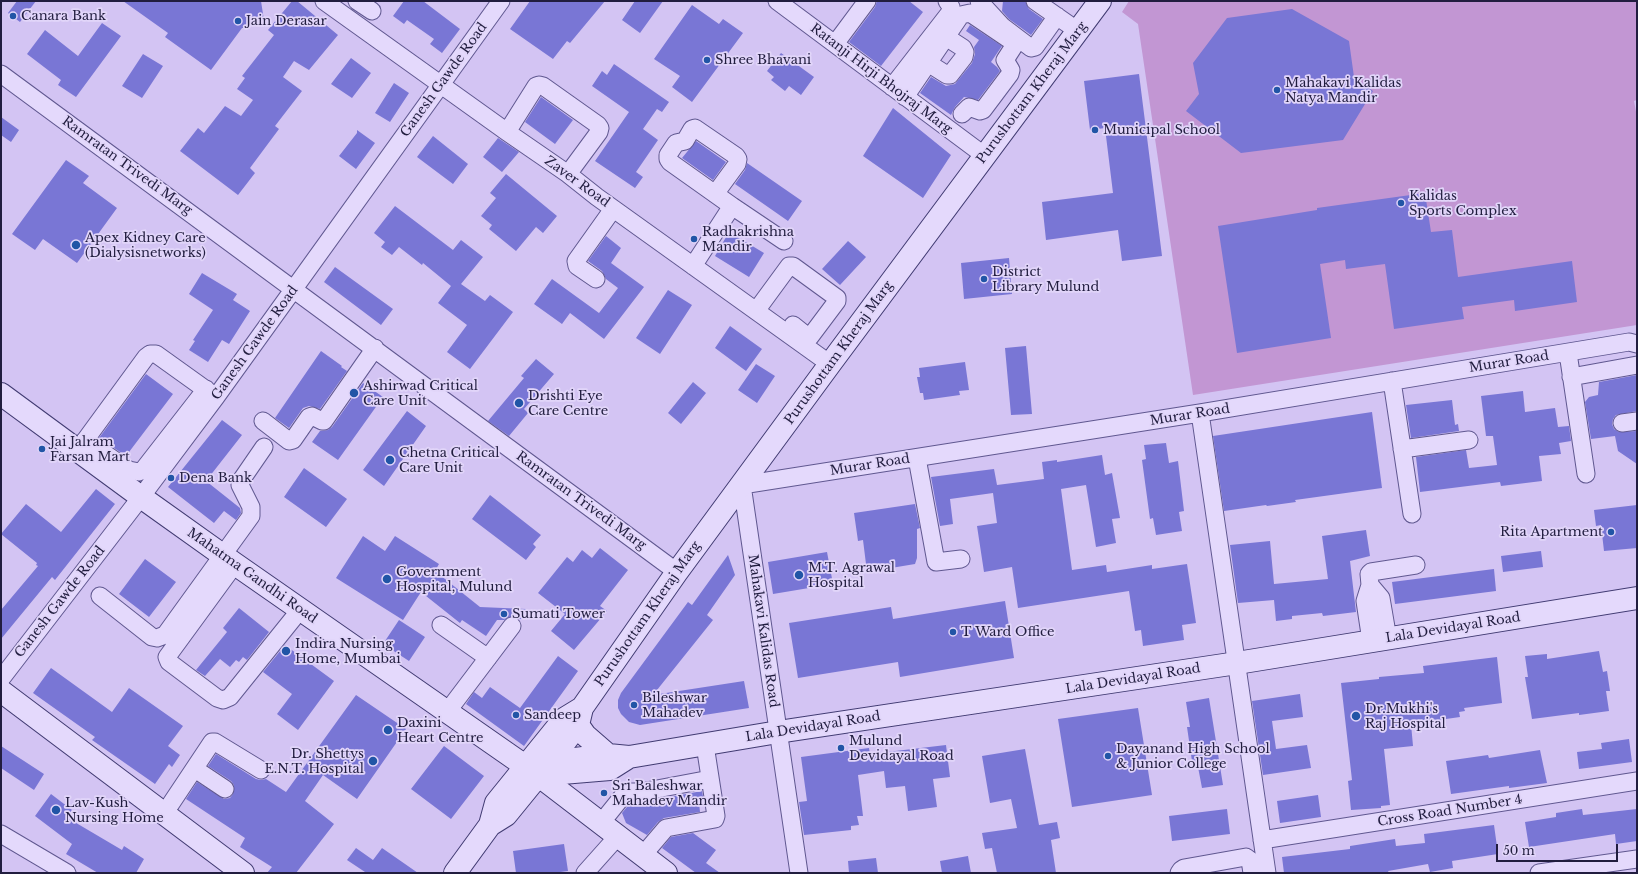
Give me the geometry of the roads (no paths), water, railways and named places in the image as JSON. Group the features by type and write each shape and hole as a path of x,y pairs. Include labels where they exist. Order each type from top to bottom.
{"street":[{"name":"Zaver Road","path":"324,1 568,174 693,266 759,306 786,326 830,364"},
{"path":"343,15 353,1"},
{"path":"357,1 372,11"},
{"name":"Ganesh Gawde Road","path":"1,678 141,497 211,393 295,289 440,84 501,1"},
{"name":"Ratanji Hirji Bhojraj Marg","path":"777,1 985,156"},
{"path":"835,44 867,1"},
{"path":"898,92 950,11 951,7 947,1"},
{"path":"979,1 1002,26 1031,48 1035,47 1057,16"},
{"path":"1035,1 1057,16 1080,28"},
{"path":"1045,1 1080,28"},
{"name":"Purushottam Kheraj Marg","path":"580,716 677,572 1100,1"},
{"path":"898,92 928,63 961,15 970,13 1013,42 1012,50 1005,60 1012,70 983,110 980,111 972,107 968,107 962,114"},
{"path":"928,63 947,76 953,73 965,52 963,48 946,37"},
{"name":"Ramratan Trivedi Marg","path":"1,74 295,289 677,572"},
{"path":"507,132 536,86 539,84 543,86 598,125 600,128 599,132 568,174"},
{"path":"715,194 784,241"},
{"path":"693,266 732,206"},
{"path":"596,279 576,266 576,261 613,208"},
{"path":"759,306 789,266 793,266 837,298 826,329 808,337 786,326"},
{"name":"Murar Road","path":"742,485 1200,413 1629,342 1637,344"},
{"path":"263,421 289,441 294,440 312,416 324,421 374,348"},
{"path":"1568,353 1586,474"},
{"path":"150,354 156,354 211,393 143,470 139,472 129,470 81,445 146,357 150,354"},
{"path":"1571,377 1637,365"},
{"path":"1392,382 1412,514"},
{"name":"Mahatma Gandhi Road","path":"1,394 81,445 141,497 300,610 447,712 538,768 600,823 666,873"},
{"path":"1200,413 1267,873 1263,873"},
{"path":"1402,450 1469,440"},
{"path":"264,447 240,485 251,507 251,516 229,560 167,657 169,662 217,698 223,700 230,697 300,610"},
{"path":"917,458 936,562 961,559"},
{"name":"Mahakavi Kalidas Road","path":"742,485 799,873"},
{"path":"100,596 152,637 161,638 229,560"},
{"path":"1379,640 1381,598 1370,585 1368,577 1371,572 1416,564"},
{"name":"Lala Devidayal Road","path":"629,757 778,732 1237,663 1637,598"},
{"path":"441,625 488,658"},
{"path":"447,712 512,626"},
{"path":"1,691 243,873"},
{"path":"456,873 490,825 496,803 538,768 564,719 580,716 585,735 608,755"},
{"path":"164,814 212,742 216,742 261,770"},
{"path":"643,855 666,828 715,819 716,816 705,745"},
{"path":"538,768 608,755 629,757"},
{"path":"538,768 610,769 629,757"},
{"path":"194,769 225,789"},
{"path":"600,823 626,792 641,792 710,779"},
{"name":"Cross Road Number 4","path":"1262,840 1637,781"},
{"path":"1,834 67,873"},
{"path":"585,873 618,836"},
{"path":"1180,873 1184,868 1246,857 1250,860 1252,873"},
{"path":"1539,873 1637,858"}],"place":[{"name":"Canara Bank","path":"13,16"},
{"name":"Jain Derasar","path":"238,21"},
{"name":"Shree Bhavani","path":"707,60"},
{"name":"Mahakavi Kalidas Natya Mandir","path":"1277,90"},
{"name":"Municipal School","path":"1095,130"},
{"name":"Kalidas Sports Complex","path":"1401,203"},
{"name":"Radhakrishna Mandir","path":"694,239"},
{"name":"Apex Kidney Care (Dialysisnetworks)","path":"76,245"},
{"name":"District Library Mulund","path":"984,279"},
{"name":"Ashirwad Critical Care Unit","path":"354,393"},
{"name":"Drishti Eye Care Centre","path":"519,403"},
{"name":"Jai Jalram Farsan Mart","path":"42,449"},
{"name":"Chetna Critical Care Unit","path":"390,460"},
{"name":"Dena Bank","path":"171,478"},
{"name":"Rita Apartment","path":"1611,532"},
{"name":"M.T. Agrawal Hospital","path":"799,575"},
{"name":"Government Hospital, Mulund","path":"387,579"},
{"name":"Sumati Tower","path":"504,614"},
{"name":"T Ward Office","path":"953,632"},
{"name":"Indira Nursing Home, Mumbai","path":"286,651"},
{"name":"Bileshwar Mahadev","path":"634,705"},
{"name":"Sandeep","path":"516,715"},
{"name":"Dr.Mukhi's Raj Hospital","path":"1356,716"},
{"name":"Daxini Heart Centre","path":"388,730"},
{"name":"Mulund Devidayal Road","path":"841,748"},
{"name":"Dayanand High School & Junior College","path":"1108,756"},
{"name":"Dr. Shettys E.N.T. Hospital","path":"373,761"},
{"name":"Sri Baleshwar Mahadev Mandir","path":"604,793"},
{"name":"Lav-Kush Nursing Home","path":"56,810"}]}
